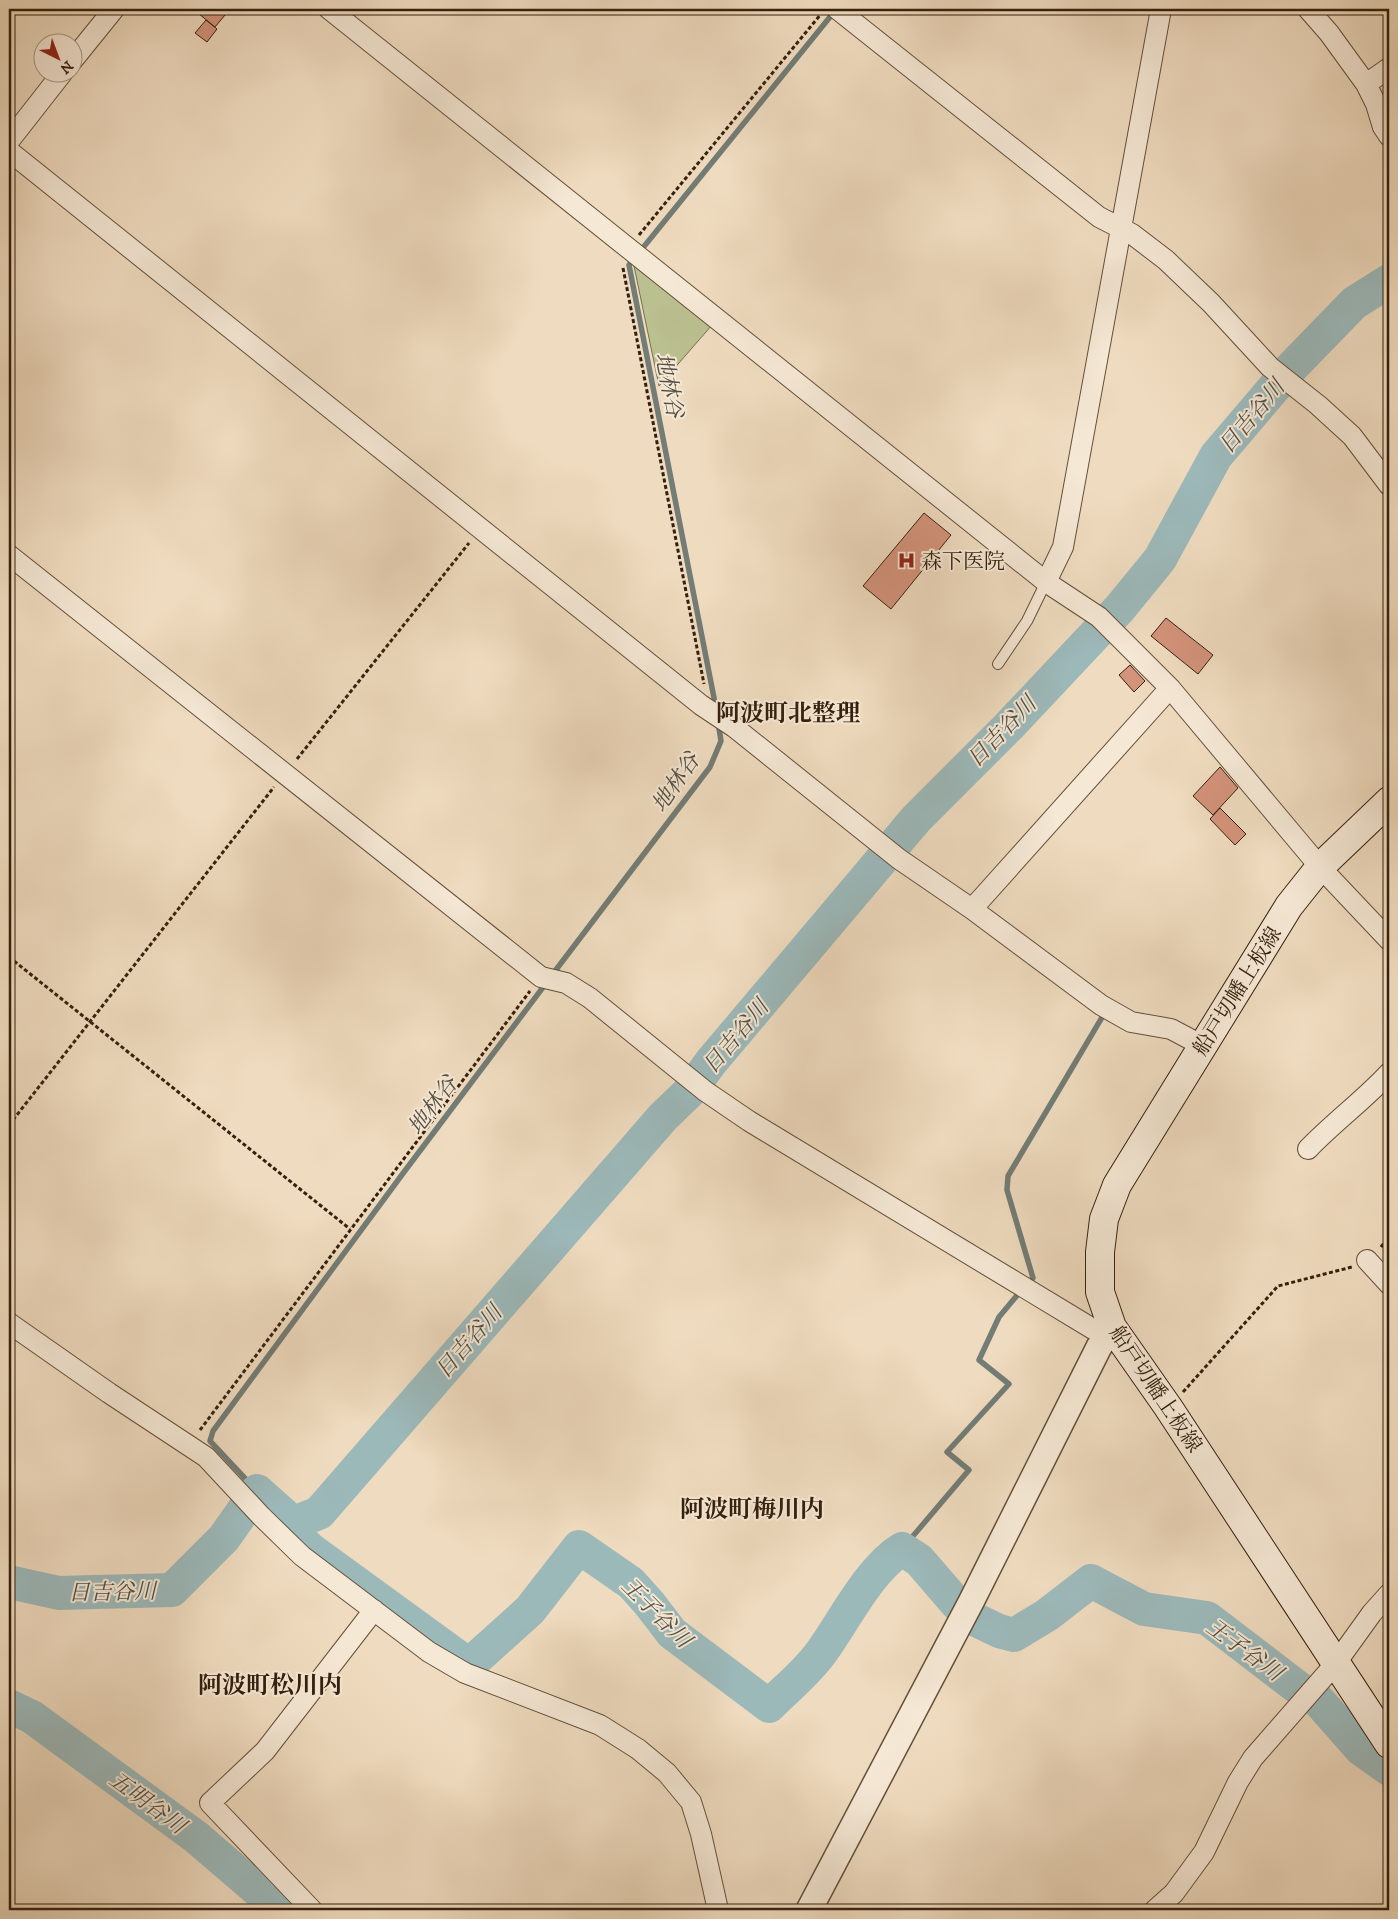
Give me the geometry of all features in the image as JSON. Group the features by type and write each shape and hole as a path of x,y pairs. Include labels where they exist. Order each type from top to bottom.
{"main road":[{"name":"船戸切幡上板線","path":"1389,801 1320,867 1289,906 1117,1185 1104,1219 1100,1252 1100,1292 1112,1327 1168,1407 1389,1744"}],"street":[{"path":"82,49 114,9"},
{"path":"329,9 1046,582 1106,623 1170,688 1320,867 1389,940"},
{"path":"834,9 1099,217 1132,234 1166,260 1211,303 1270,367 1318,405 1352,436 1389,485"},
{"path":"1046,582 1063,547 1161,9"},
{"path":"1308,9 1329,33 1366,84 1376,104 1383,127 1389,136"},
{"path":"1366,84 1389,68"},
{"path":"9,141 55,82"},
{"path":"9,151 480,529 899,859 972,909 1101,1005 1131,1022 1171,1029 1202,1046"},
{"path":"9,555 285,774 547,978 566,983 590,998 705,1092 749,1121 1093,1329 1112,1327"},
{"path":"972,909 1170,688"},
{"path":"1308,1149 1328,1127 1375,1088 1389,1072"},
{"path":"1367,1260 1389,1284"},
{"path":"9,1323 109,1393 206,1457 302,1556 429,1652 465,1674 600,1725 638,1749 667,1772 692,1802 718,1910"},
{"path":"809,1910 971,1602 1098,1347 1112,1327"},
{"path":"1155,1910 1174,1894 1204,1852 1238,1782 1252,1758 1336,1663 1372,1612 1389,1594"},
{"path":"312,1910 210,1803 265,1751 374,1610"}],"lane":[{"path":"998,664 1027,621 1046,582"}],"path":[{"path":"713,714 706,692 621,261 633,253 834,9"},
{"path":"9,1125 480,529"},
{"path":"9,957 350,1229"},
{"path":"189,1445 350,1229 547,978"},
{"path":"1168,1407 1192,1384 1278,1286 1358,1266 1375,1256 1389,1236"}],"green space":[{"path":"634,266 641,267 712,325 659,386"}],"building":[{"path":"193,9 230,9 215,27"},
{"path":"206,20 217,29 207,42 195,33"},
{"path":"924,513 951,535 891,609 863,586"},
{"path":"1166,618 1213,655 1198,674 1151,636"},
{"path":"1130,665 1145,681 1134,692 1119,675"},
{"path":"1220,767 1238,788 1213,815 1193,796"},
{"path":"1220,808 1246,834 1235,845 1210,819"}],"waterway":[{"name":"地林谷","path":"716,708 629,265 834,12"},
{"name":"日吉谷川","path":"9,1582 59,1593 172,1590 224,1538 257,1491 293,1523 319,1513 663,1117 689,1092 711,1062 916,819 1009,726 1120,608 1160,559 1216,456 1291,368 1354,303 1389,281"},
{"name":"地林谷","path":"552,975 710,767 721,741 718,722"},
{"name":"地林谷","path":"257,1491 210,1441 213,1431 547,982"},
{"path":"1029,1282 1033,1278 1007,1190 1008,1176 1104,1014"},
{"path":"902,1549 969,1470 947,1452 1009,1384 979,1360 999,1317 1019,1293"},
{"name":"王子谷川","path":"293,1523 297,1537 311,1550 469,1665 530,1610 579,1547 631,1583 672,1633 769,1706 814,1661 878,1569 902,1549 919,1560 957,1604"},
{"name":"王子谷川","path":"974,1619 999,1631 1014,1635 1047,1615 1091,1581 1144,1609 1207,1618 1301,1690"},
{"name":"王子谷川","path":"1316,1698 1361,1749 1389,1769"},
{"name":"五明谷川","path":"9,1706 32,1717 196,1837 266,1897 277,1910"}],"place":[{"name":"森下医院","path":"907,561"}],"district":[{"name":"阿波町北整理","path":"788,713"},
{"name":"阿波町梅川内","path":"752,1509"},
{"name":"阿波町松川内","path":"270,1685"}]}
